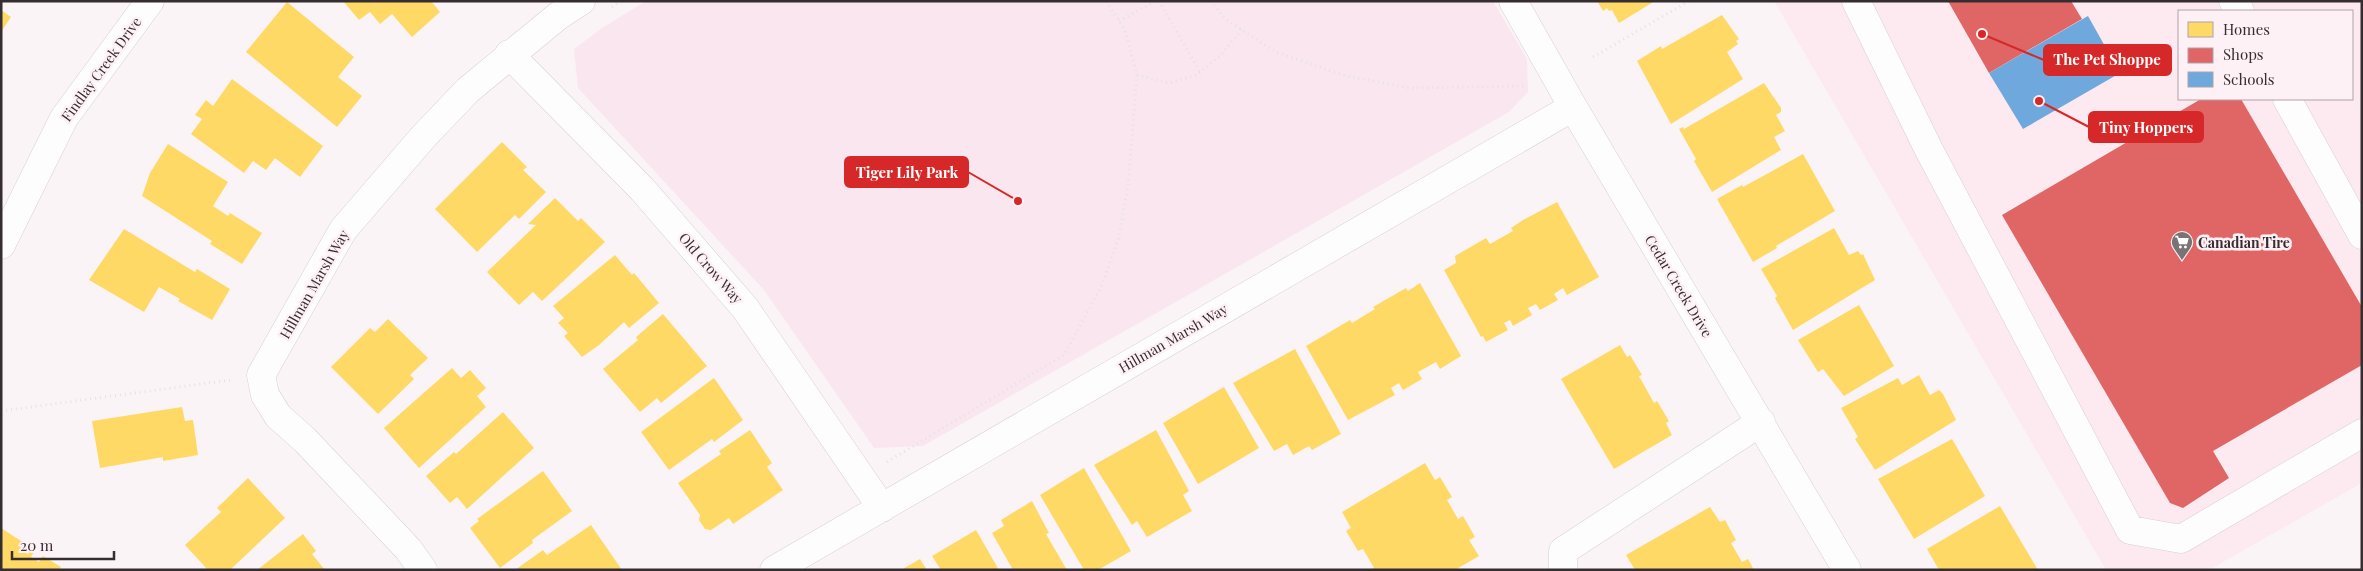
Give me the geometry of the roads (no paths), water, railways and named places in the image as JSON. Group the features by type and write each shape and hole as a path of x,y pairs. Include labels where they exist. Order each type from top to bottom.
{"street":[{"name":"Findlay Creek Drive","path":"1,245 64,118 150,1"},
{"name":"Hillman Marsh Way","path":"423,570 408,549 363,501 305,440 278,416 264,395 261,375 344,230 437,122 468,90 509,54 558,16 581,1"},
{"name":"Cedar Creek Drive","path":"1513,1 1573,107 1847,570"},
{"path":"1856,1 1929,150 2130,530 2181,540 2362,433"},
{"name":"Old Crow Way","path":"509,54 642,189 745,308 882,508"},
{"path":"2288,100 2362,235"},
{"name":"Hillman Marsh Way","path":"774,570 1573,107"},
{"path":"1563,570 1563,551 1761,422"}],"place":[{"name":"The Pet Shoppe","path":"1982,34"},
{"name":"Tiny Hoppers","path":"2039,101"},
{"name":"Tiger Lily Park","path":"1018,201"},
{"name":"Canadian Tire","path":"2182,261"}]}
